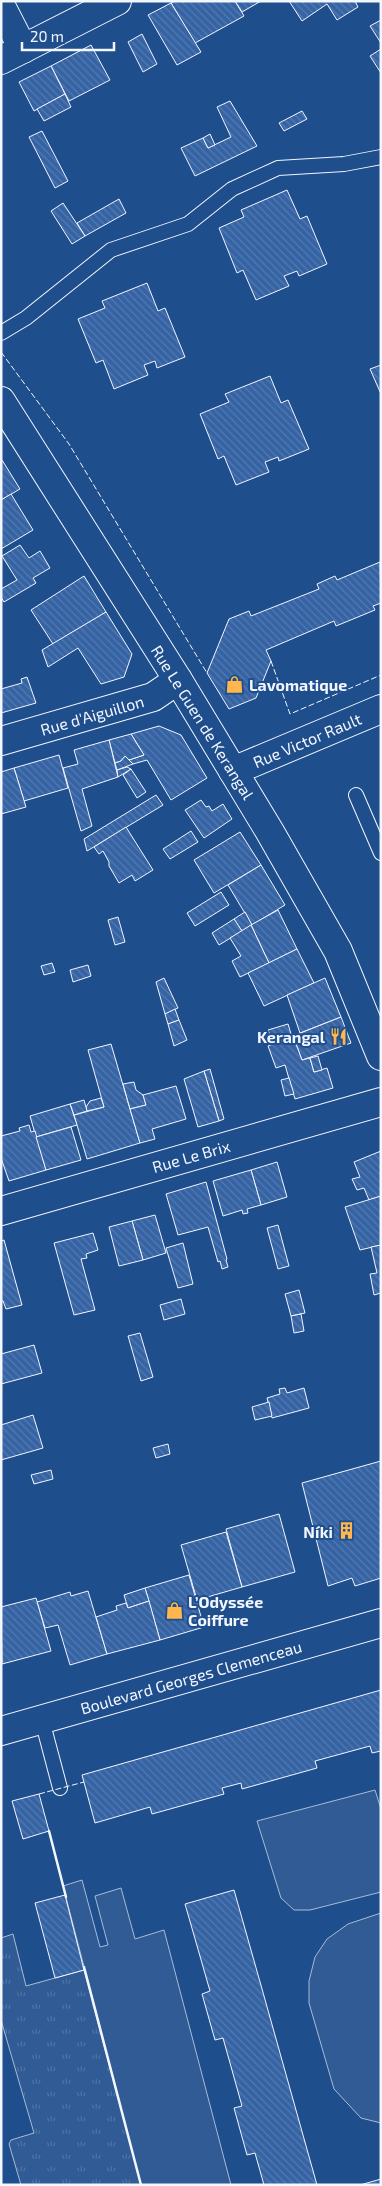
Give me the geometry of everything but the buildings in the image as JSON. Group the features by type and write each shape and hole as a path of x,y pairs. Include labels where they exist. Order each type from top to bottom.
{"street":[{"path":"1,6 12,55 117,1"},
{"name":"Rue Le Guen de Kerangal","path":"1,401 178,680 338,951 381,1055"},
{"name":"Rue d'Aiguillon","path":"1,741 153,697 178,680"},
{"name":"Rue Victor Rault","path":"233,771 381,708"},
{"name":"Rue Le Brix","path":"1,1211 381,1102"},
{"name":"Boulevard Georges Clemenceau","path":"1,1731 381,1624"}],"lane":[{"path":"1,333 26,318 112,250 188,224 232,189 278,168 344,164 381,157"},
{"path":"356,795 381,853"},
{"path":"42,1720 60,1788"}],"green space":[{"path":"13,1934 26,1986 84,1970 141,2185 21,2185 9,2144 11,2140 34,2133 1,2020 1,1938"}],"shaded area":[{"path":"375,1790 381,1809 381,1892 310,1910 294,1910 281,1898 257,1821"},
{"path":"82,1880 100,1947 108,1945 95,1896 121,1888 135,1939 164,1930 231,2185 141,2185 63,1886"},
{"path":"381,1913 381,2123 361,2118 334,2089 309,2003 309,1981 315,1957 327,1939 348,1924"}],"fence":[{"path":"1,352 69,444 207,673"},
{"path":"271,661 290,714 381,675"},
{"path":"39,1794 84,1782"}],"wall":[{"path":"49,1831 66,1897"},
{"path":"84,1967 141,2185"}],"place":[{"name":"Lavomatique","path":"235,684"},
{"name":"Kerangal","path":"339,1036"},
{"name":"Níki","path":"347,1531"},
{"name":"L’Odyssée Coiffure","path":"174,1610"}]}
